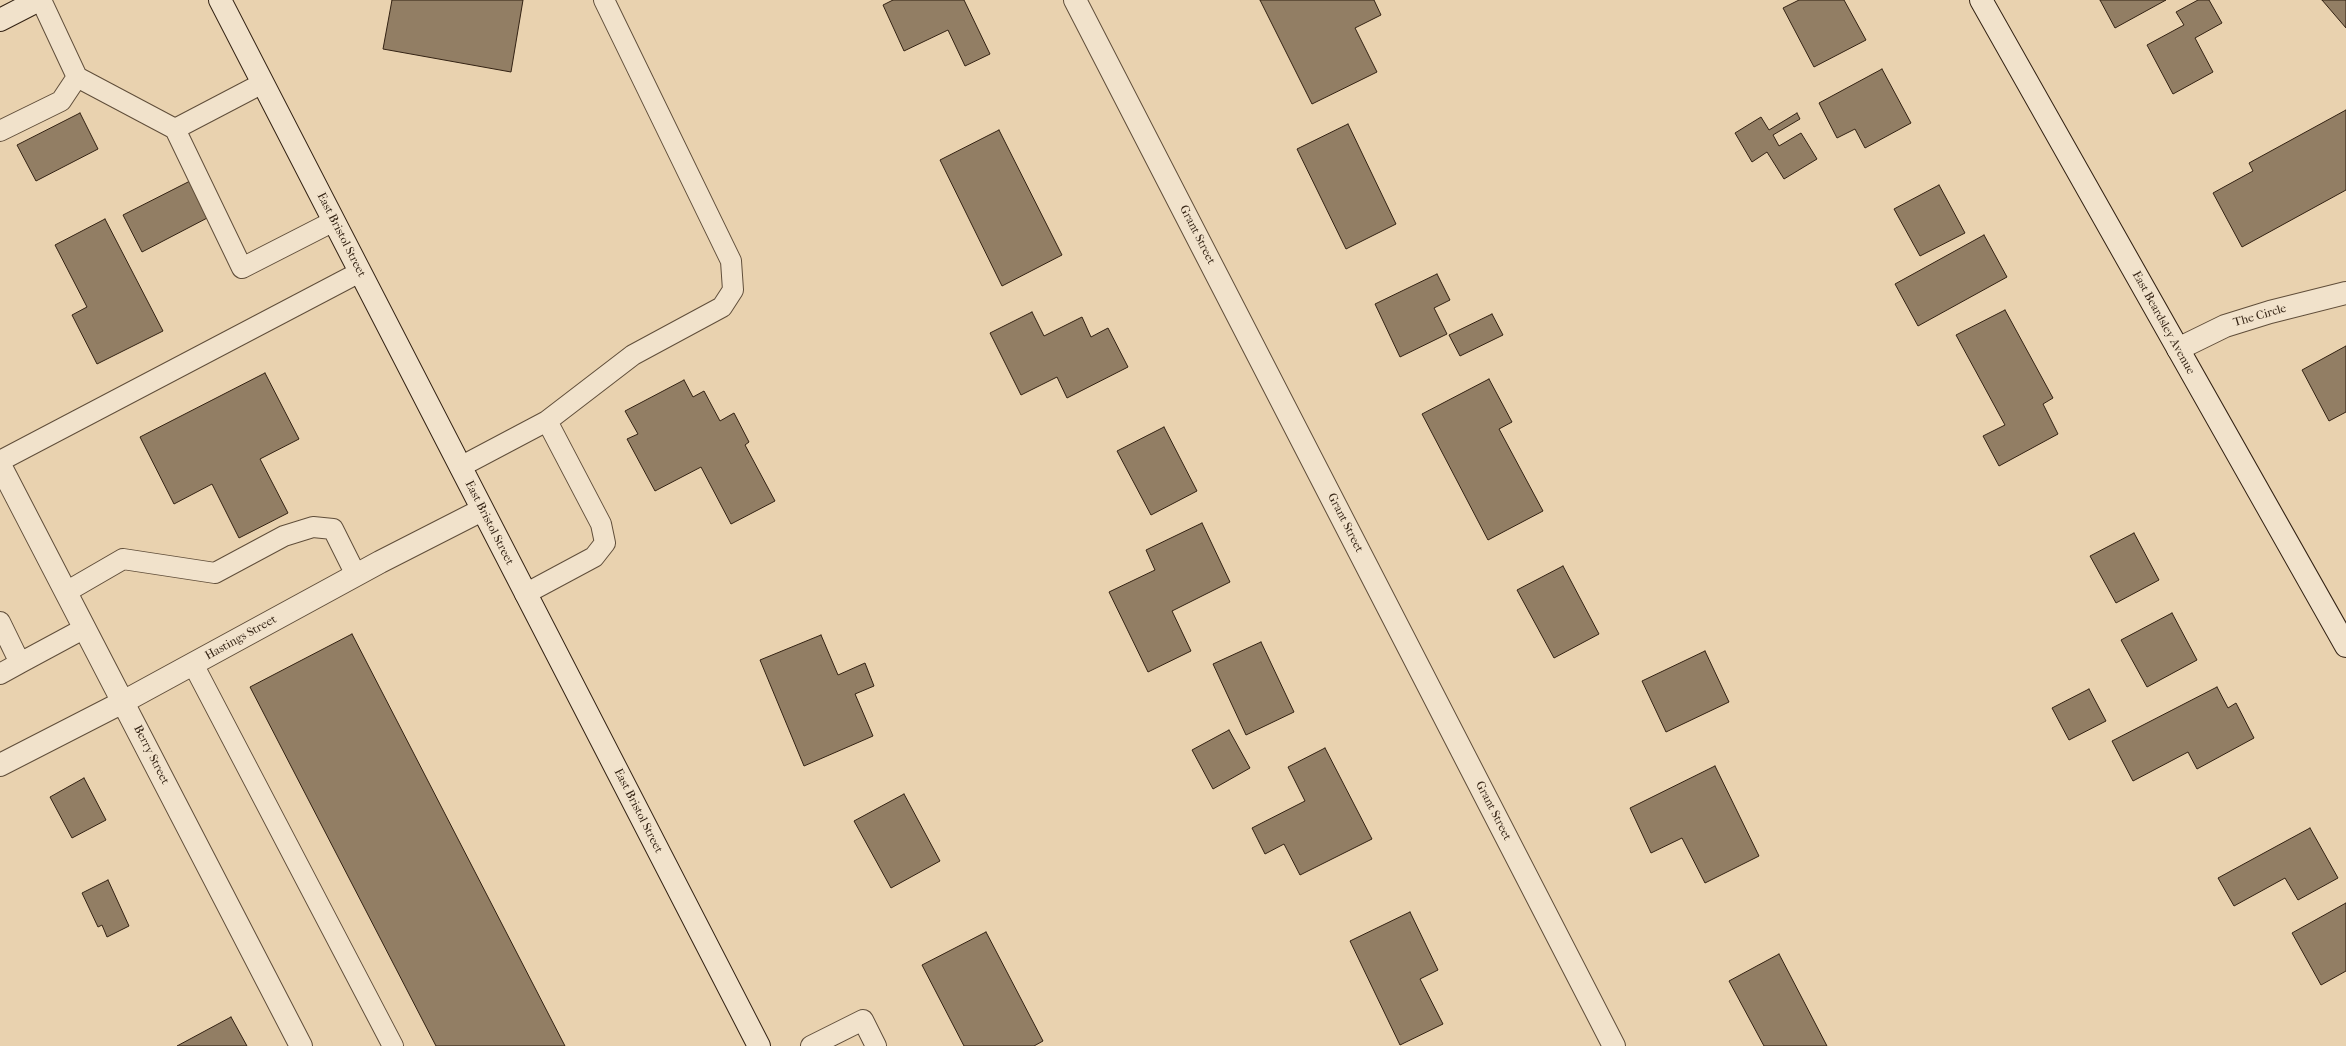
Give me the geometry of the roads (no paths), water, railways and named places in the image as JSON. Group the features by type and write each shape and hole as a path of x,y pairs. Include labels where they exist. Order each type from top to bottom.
{"street":[{"path":"0,20 40,0"},
{"name":"East Bristol Street","path":"220,0 759,1046"},
{"name":"Grant Street","path":"1076,0 1614,1046"},
{"name":"East Beardsley Avenue","path":"1981,0 2346,646"},
{"name":"The Circle","path":"2178,349 2225,326 2270,312 2346,293"},
{"name":"Berry Street","path":"0,465 301,1046"},
{"name":"Hastings Street","path":"0,765 123,702 356,575 482,510"}],"lane":[{"path":"40,0 77,77 174,129 242,268 334,221"},
{"path":"460,467 546,421 633,355 722,307 733,290 731,261 604,0"},
{"path":"0,131 60,101 77,77"},
{"path":"174,129 263,84"},
{"path":"0,461 360,272"},
{"path":"525,594 594,557 605,543 601,524 546,421"},
{"path":"66,592 123,559 215,573 284,536 313,527 333,529 356,575"},
{"path":"0,622 20,663"},
{"path":"0,674 85,628"},
{"path":"193,664 394,1046"},
{"path":"811,1046 863,1020 876,1046"}]}
